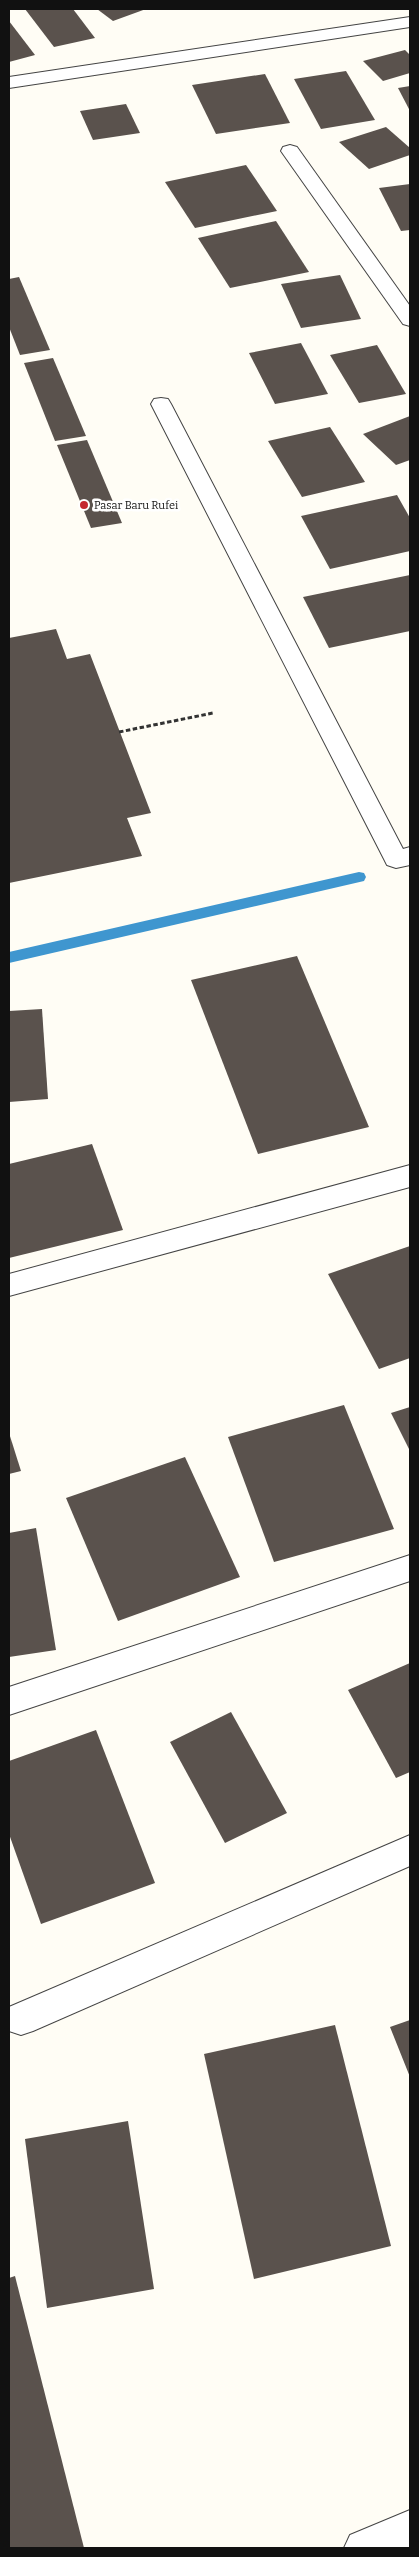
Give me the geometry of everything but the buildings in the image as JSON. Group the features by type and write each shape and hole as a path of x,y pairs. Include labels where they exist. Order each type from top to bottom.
{"street":[{"path":"9,83 410,22"},
{"path":"290,151 410,320"},
{"path":"161,404 396,859 410,856"},
{"path":"9,1285 410,1176"},
{"path":"9,1701 410,1568"},
{"path":"21,2019 410,1850"},
{"path":"363,2548 410,2528"}],"path":[{"path":"119,732 213,713"}],"waterway":[{"path":"9,958 359,877"}],"place":[{"name":"Pasar Baru Rufei","path":"84,505"}]}
